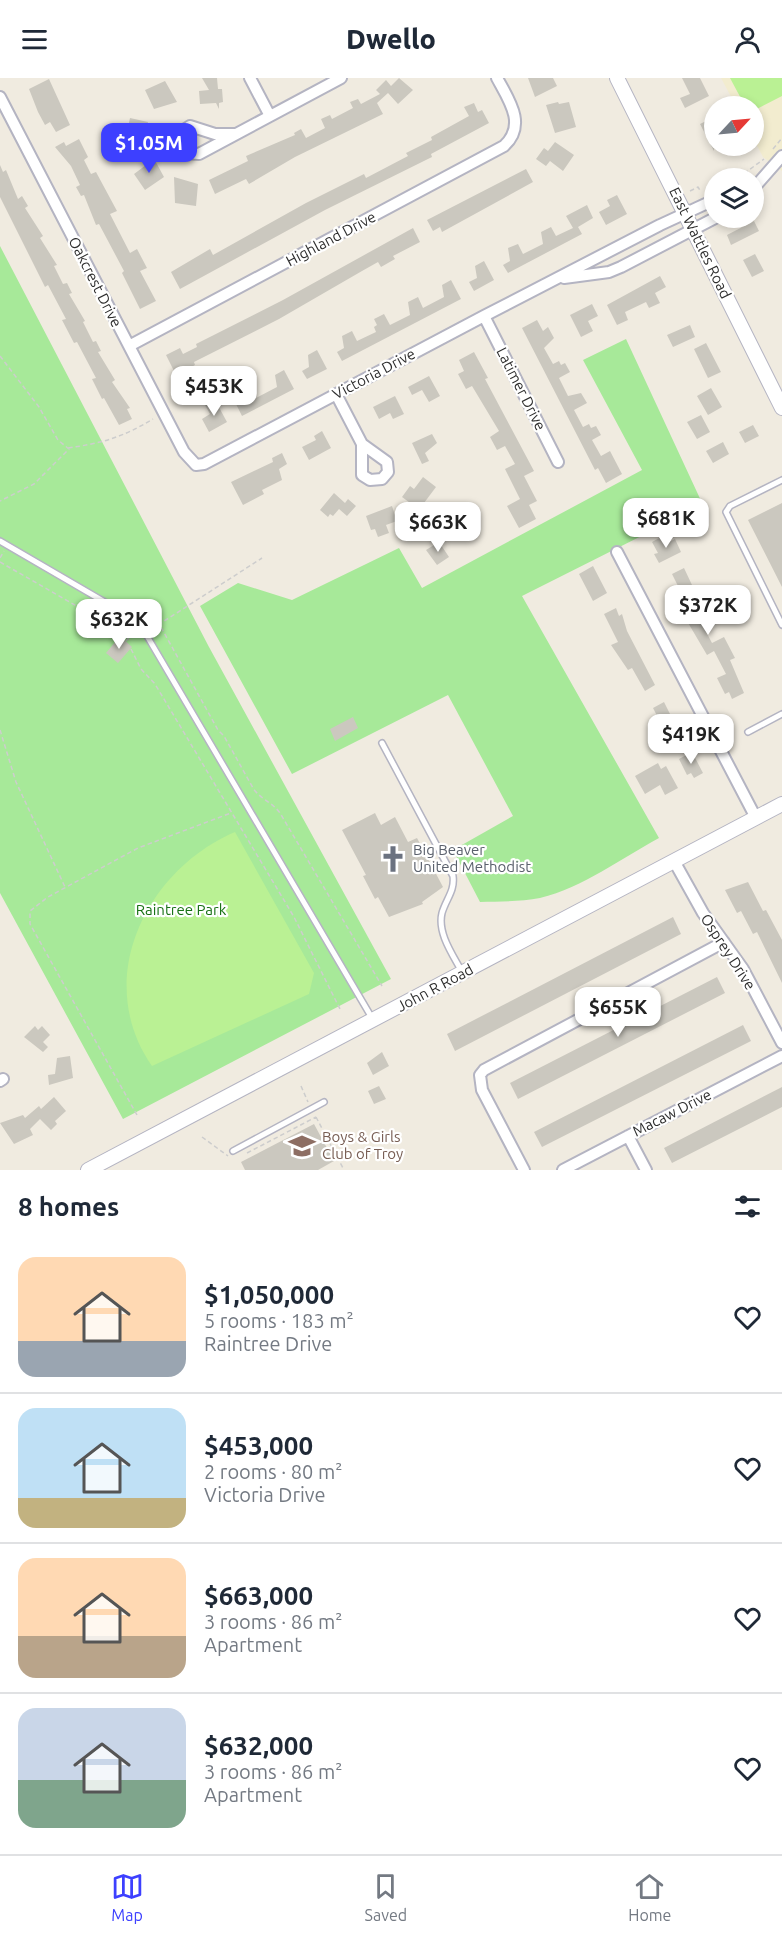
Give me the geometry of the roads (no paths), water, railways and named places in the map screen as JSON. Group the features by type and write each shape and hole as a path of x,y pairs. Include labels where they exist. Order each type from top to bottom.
{"main road":[{"name":"East Wattles Road","path":"617,78 782,408"},
{"name":"John R Road","path":"88,1170 782,804"}],"street":[{"path":"250,78 270,116"},
{"path":"235,134 215,134 190,126 181,132 179,142 183,151 196,155 341,78"},
{"name":"Highland Drive","path":"129,346 504,146 513,136 516,118 498,78"},
{"name":"Oakcrest Drive","path":"0,97 193,465"},
{"path":"764,175 782,156"},
{"name":"Victoria Drive","path":"193,465 204,464 554,279 686,213 704,201"},
{"name":"Victoria Drive","path":"554,279 609,272 704,224"},
{"name":"Latimer Drive","path":"484,316 558,462"},
{"path":"336,394 362,444"},
{"path":"617,552 756,818"},
{"name":"Osprey Drive","path":"674,861 703,913 743,969 782,1043"},
{"path":"524,1170 480,1082 480,1075 489,1065 724,942"},
{"name":"Macaw Drive","path":"563,1170 782,1056"},
{"path":"628,1136 646,1170"}],"lane":[{"path":"782,480 730,506 726,513 782,624"},
{"path":"0,541 115,608 139,627 172,675 230,781 315,918 373,1020"},
{"path":"748,732 782,714"},
{"path":"382,743 453,876 453,888 442,913 442,926 445,940 463,974"},
{"path":"233,1151 324,1102"}],"place":[{"name":"Big Beaver United Methodist","path":"393,859"},
{"name":"Boys & Girls Club of Troy","path":"302,1146"}],"park label":[{"name":"Raintree Park","path":"181,910"}]}
